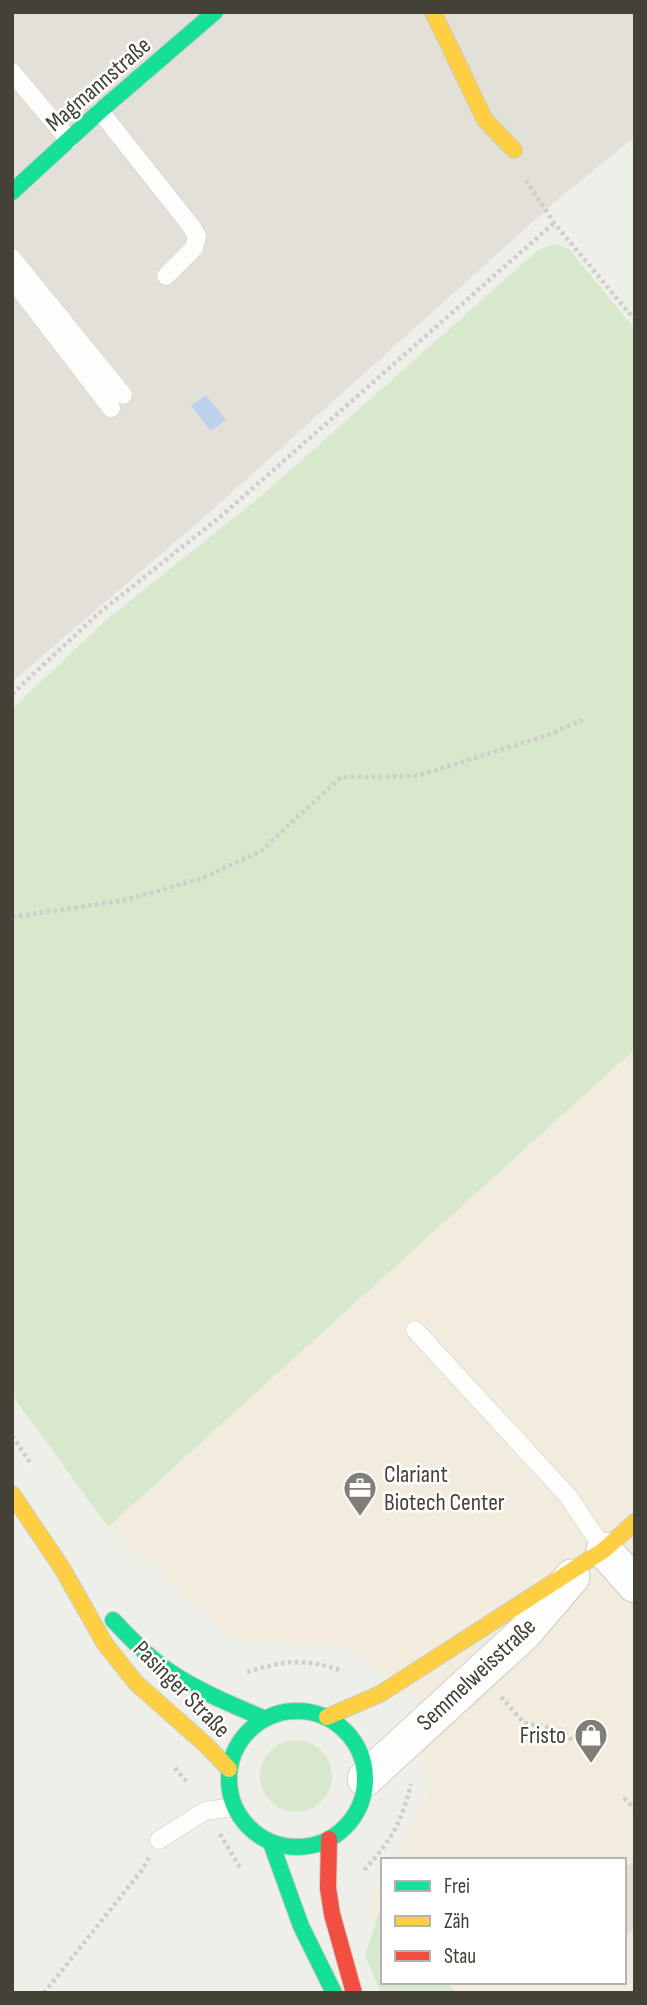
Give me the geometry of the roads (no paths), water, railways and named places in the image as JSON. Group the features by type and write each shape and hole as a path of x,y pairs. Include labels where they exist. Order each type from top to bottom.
{"main road":[{"name":"Magmannstraße","path":"12,192 100,111 215,12"},
{"path":"433,12 485,120 514,150"},
{"name":"Pasinger Straße","path":"12,1494 62,1568 105,1644 136,1683 229,1769"},
{"name":"Semmelweisstraße","path":"327,1717 380,1694 593,1557 635,1522"},
{"name":"Pasinger Straße","path":"62,1568 145,1653 178,1677 265,1719"},
{"path":"300,1711 327,1717 347,1733 357,1747 363,1763 365,1779 355,1814 344,1829 329,1839 310,1846 290,1847 271,1843 243,1822 234,1807 229,1788 229,1769 236,1749 248,1732 265,1719 282,1713 300,1711"},
{"path":"329,1839 328,1888 332,1914 354,1993"},
{"path":"271,1843 301,1926 334,1993"}],"street":[{"path":"593,1557 635,1585"},
{"name":"Semmelweisstraße","path":"365,1779 525,1632 593,1557"}],"lane":[{"path":"12,72 69,140"},
{"path":"100,111 197,236 194,248 166,276"},
{"path":"12,258 117,402 12,279"},
{"path":"415,1330 568,1496 593,1557"},
{"path":"159,1840 205,1811 234,1807"}],"water":[{"path":"206,395 226,420 211,431 191,406"}],"place":[{"name":"Clariant Biotech Center","path":"360,1518"},
{"name":"Fristo","path":"591,1765"}]}
